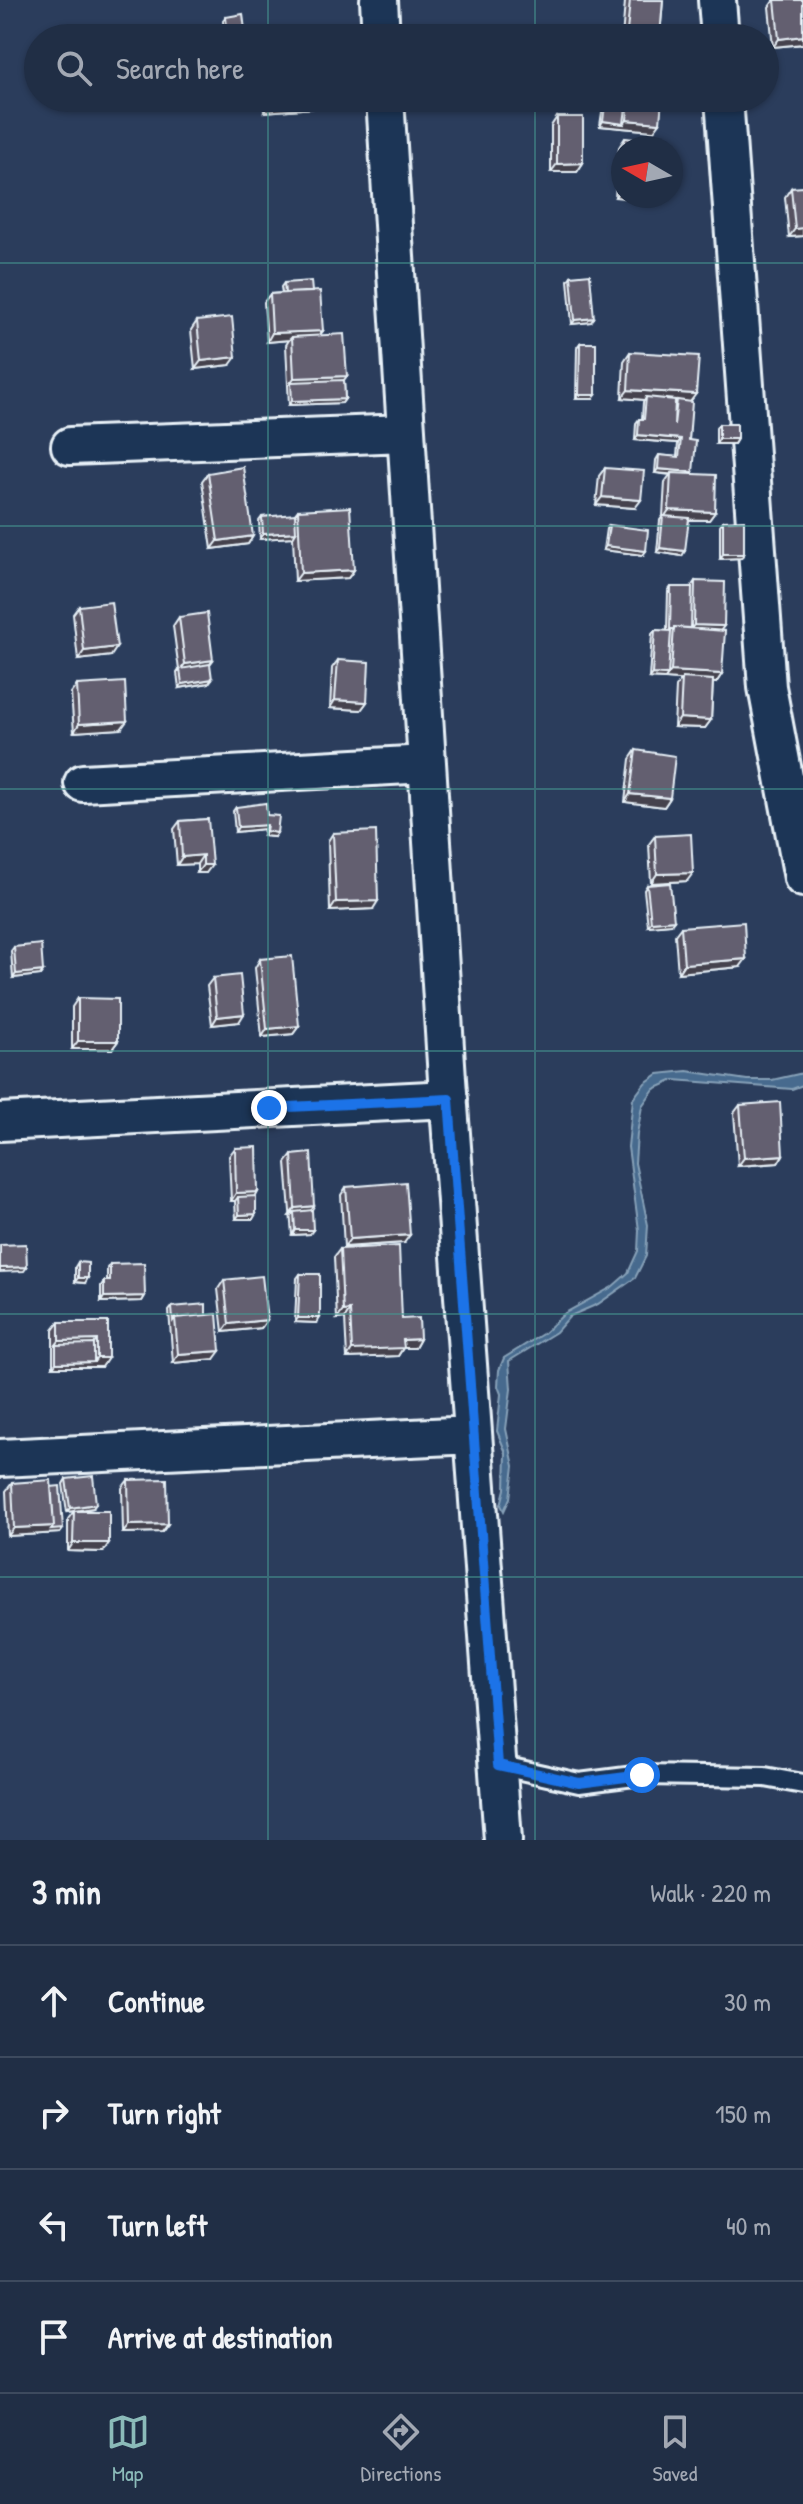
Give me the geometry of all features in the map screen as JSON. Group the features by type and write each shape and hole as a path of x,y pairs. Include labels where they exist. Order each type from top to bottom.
{"street":[{"path":"379,0 380,24"},
{"path":"717,0 719,24"},
{"path":"386,112 449,1099 503,1840"},
{"path":"725,112 767,687 803,878"},
{"path":"70,446 406,433"},
{"path":"83,783 427,764"},
{"path":"0,1122 449,1099"},
{"path":"0,1458 473,1435"}],"lane":[{"path":"498,1765 579,1783 642,1775 765,1777 803,1784"}],"water":[{"path":"687,1071 747,1080 772,1080 803,1073 803,1085 792,1089 674,1080 654,1089 642,1106 635,1163 648,1225 646,1256 635,1278 598,1304 570,1316 556,1332 509,1361 511,1389 506,1429 514,1466 510,1498 504,1511 501,1505 505,1489 506,1453 497,1431 501,1394 499,1370 504,1358 544,1333 565,1313 612,1287 628,1273 638,1251 639,1230 628,1147 633,1099 645,1083 658,1074"}],"building":[{"path":"630,0 663,0 661,24 628,24"},
{"path":"775,0 803,0 803,36 779,39"},
{"path":"243,14 244,24 227,24 226,17"},
{"path":"604,112 625,112 624,124 603,121"},
{"path":"628,112 661,112 660,123 627,120"},
{"path":"557,117 583,117 583,163 557,164"},
{"path":"803,187 803,228 795,229 791,188"},
{"path":"590,274 594,318 575,320 571,276"},
{"path":"311,281 312,292 285,293 284,283"},
{"path":"320,291 323,331 272,333 270,294"},
{"path":"232,317 236,357 201,361 197,321"},
{"path":"344,334 347,376 294,378 292,337"},
{"path":"580,343 596,343 596,395 579,395"},
{"path":"630,352 699,356 696,394 628,390"},
{"path":"344,380 345,399 292,401 291,382"},
{"path":"646,397 675,400 674,425 677,400 692,402 689,440 696,441 693,472 658,469 659,455 679,457 681,439 638,435 639,419 644,419"},
{"path":"719,424 737,424 737,439 719,439"},
{"path":"243,467 253,536 218,541 208,473"},
{"path":"605,468 644,471 641,500 602,497"},
{"path":"671,473 716,475 715,512 669,510"},
{"path":"350,507 354,570 301,573 298,510"},
{"path":"295,514 296,532 263,534 262,517"},
{"path":"663,516 689,518 685,551 660,548"},
{"path":"744,520 744,554 723,554 723,521"},
{"path":"609,525 648,530 646,551 606,546"},
{"path":"695,581 725,582 724,626 694,625"},
{"path":"671,587 692,587 691,628 670,629"},
{"path":"111,602 117,647 84,651 79,606"},
{"path":"207,613 213,660 185,664 179,617"},
{"path":"674,627 725,631 722,674 671,671"},
{"path":"655,630 671,631 668,675 652,674"},
{"path":"338,660 369,662 367,702 335,700"},
{"path":"210,664 212,679 182,684 180,669"},
{"path":"682,678 713,680 711,720 680,718"},
{"path":"125,682 127,721 79,724 77,685"},
{"path":"636,750 675,756 670,798 630,794"},
{"path":"266,803 267,815 279,816 277,833 266,831 267,825 238,827 236,807"},
{"path":"208,819 212,865 203,865 203,855 182,857 180,821"},
{"path":"376,831 378,901 336,902 333,833"},
{"path":"691,834 693,873 657,874 655,836"},
{"path":"670,883 674,920 651,922 647,885"},
{"path":"744,922 746,959 684,964 681,927"},
{"path":"41,944 43,971 16,974 14,947"},
{"path":"292,956 299,1026 267,1029 260,959"},
{"path":"240,975 244,1014 217,1017 213,978"},
{"path":"78,998 118,999 118,1041 78,1041"},
{"path":"780,1102 783,1155 744,1158 740,1105"},
{"path":"257,1147 258,1192 236,1193 235,1148"},
{"path":"311,1153 314,1206 295,1208 292,1155"},
{"path":"406,1182 410,1235 350,1239 346,1187"},
{"path":"256,1196 256,1214 239,1215 238,1197"},
{"path":"312,1210 313,1230 295,1230 294,1212"},
{"path":"26,1244 27,1267 0,1268 0,1245"},
{"path":"399,1246 402,1319 419,1318 420,1339 403,1340 404,1348 352,1350 350,1310 343,1311 340,1249"},
{"path":"78,1262 88,1263 88,1278 78,1278"},
{"path":"144,1263 145,1296 104,1297 104,1281 110,1281 110,1264"},
{"path":"300,1274 320,1274 320,1318 298,1318"},
{"path":"262,1276 267,1320 229,1324 224,1280"},
{"path":"206,1304 206,1315 175,1318 173,1321 172,1307"},
{"path":"217,1314 220,1351 178,1354 175,1318"},
{"path":"59,1322 108,1322 108,1358 97,1358 97,1340 59,1341"},
{"path":"94,1344 94,1362 56,1363 56,1345"},
{"path":"93,1476 96,1504 70,1508 66,1479"},
{"path":"167,1479 168,1524 129,1525 128,1480"},
{"path":"51,1480 54,1526 14,1528 12,1483"},
{"path":"60,1486 63,1529 51,1530 54,1526 51,1487"},
{"path":"74,1511 109,1511 109,1543 73,1543"}],"route":[{"path":"269,1108 449,1099 498,1765 579,1783 642,1775"}]}
